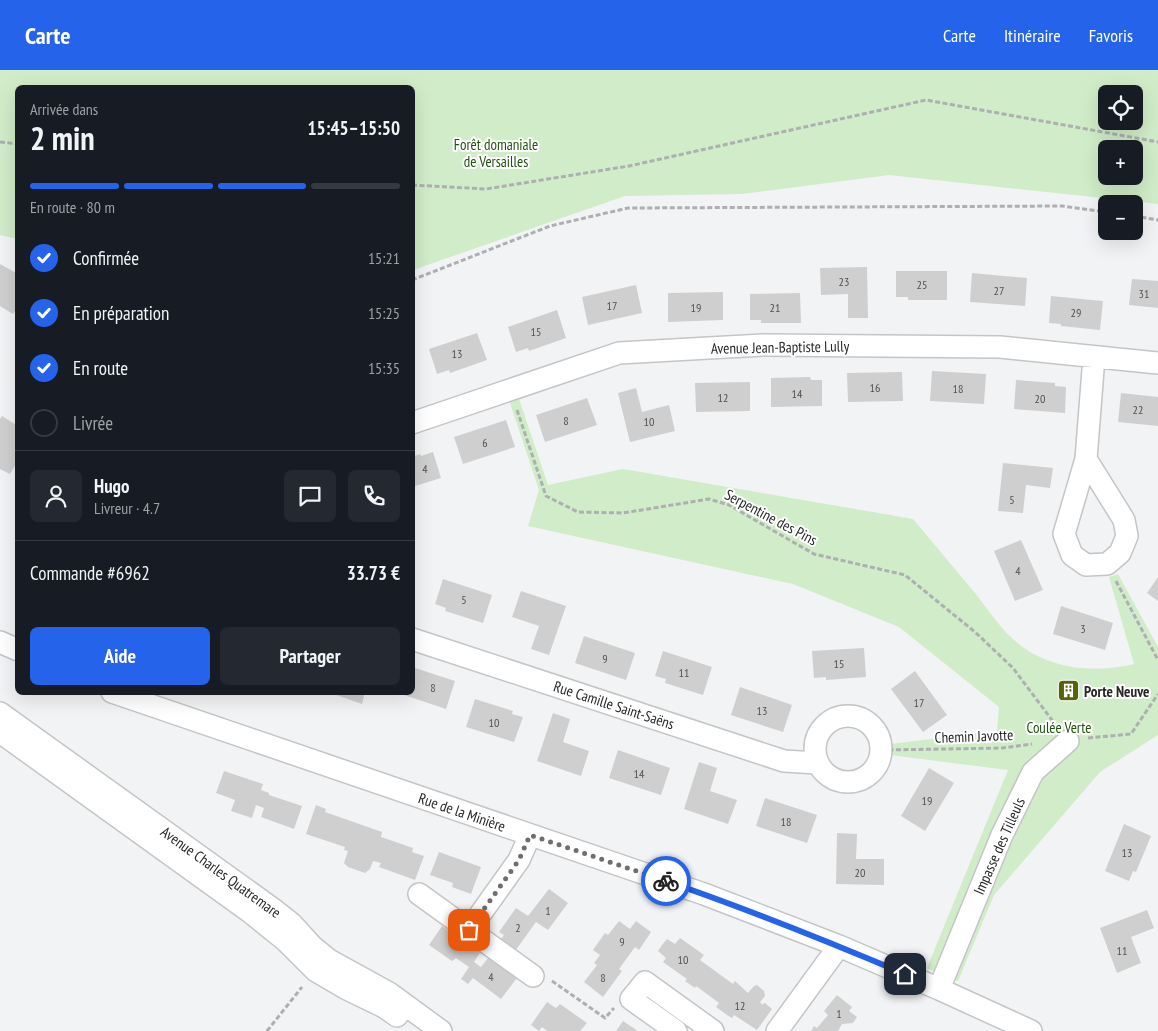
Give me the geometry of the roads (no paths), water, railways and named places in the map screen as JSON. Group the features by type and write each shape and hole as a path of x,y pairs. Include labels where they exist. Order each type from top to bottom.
{"street":[{"name":"Avenue Jean-Baptiste Lully","path":"415,422 619,353 763,345 980,346 1158,363"},
{"path":"1086,459 1124,520 1127,536 1124,545 1120,553 1107,564 1086,565 1072,555 1064,534 1086,459 1094,357"},
{"name":"Rue Camille Saint-Saëns","path":"415,640 784,760 818,763"},
{"path":"0,642 15,649"},
{"name":"Rue de la Minière","path":"120,695 704,894 839,946 1031,1031"},
{"name":"Avenue Charles Quatremare","path":"0,713 273,909 292,924 312,946 329,960 389,994 440,1031"},
{"path":"846,716 867,722 879,739 881,750 879,761 865,778 854,782 832,779 818,763 815,752 818,737 827,724 836,718 846,716"},
{"name":"Avenue Charles Quatremare","path":"0,732 250,912 286,941 316,971 384,1007 417,1031"},
{"name":"Impasse des Tilleuls","path":"939,989 1002,835 1033,772 1068,740"},
{"path":"469,930 519,860 530,835"},
{"path":"419,894 533,976"},
{"path":"777,1031 839,946"},
{"path":"676,1031 631,999 645,982 713,1031"}],"place":[{"name":"Porte Neuve","path":"1068,691"}],"park label":[{"name":"Forêt domaniale de Versailles","path":"496,152"},
{"name":"Coulée Verte","path":"1059,727"}]}
